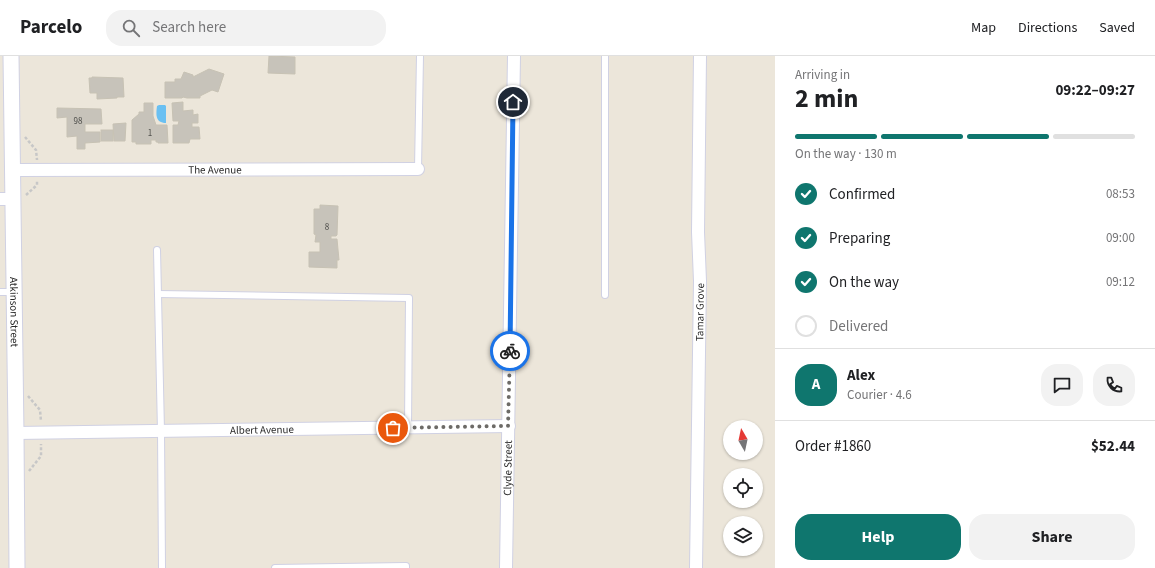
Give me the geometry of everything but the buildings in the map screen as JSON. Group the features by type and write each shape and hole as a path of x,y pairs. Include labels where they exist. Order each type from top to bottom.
{"street":[{"name":"Atkinson Street","path":"11,56 12,170 6,199 7,292 16,433 17,568"},
{"name":"Clyde Street","path":"506,568 514,56"},
{"name":"Tamar Grove","path":"696,568 700,281 698,232 700,56"},
{"name":"The Avenue","path":"12,170 418,169"},
{"name":"Albert Avenue","path":"16,433 508,426"}],"lane":[{"path":"418,169 420,56"},
{"path":"605,56 605,296"},
{"path":"157,250 162,568"},
{"path":"158,294 410,298 408,428"},
{"path":"274,568 406,566 406,568"}],"path":[{"path":"29,471 41,456"}],"water":[{"path":"157,106 166,106 166,123 162,123 157,118 156,112"}],"way so far":[{"path":"393,428 508,426 510,351"}],"route":[{"path":"510,351 513,102"}]}
